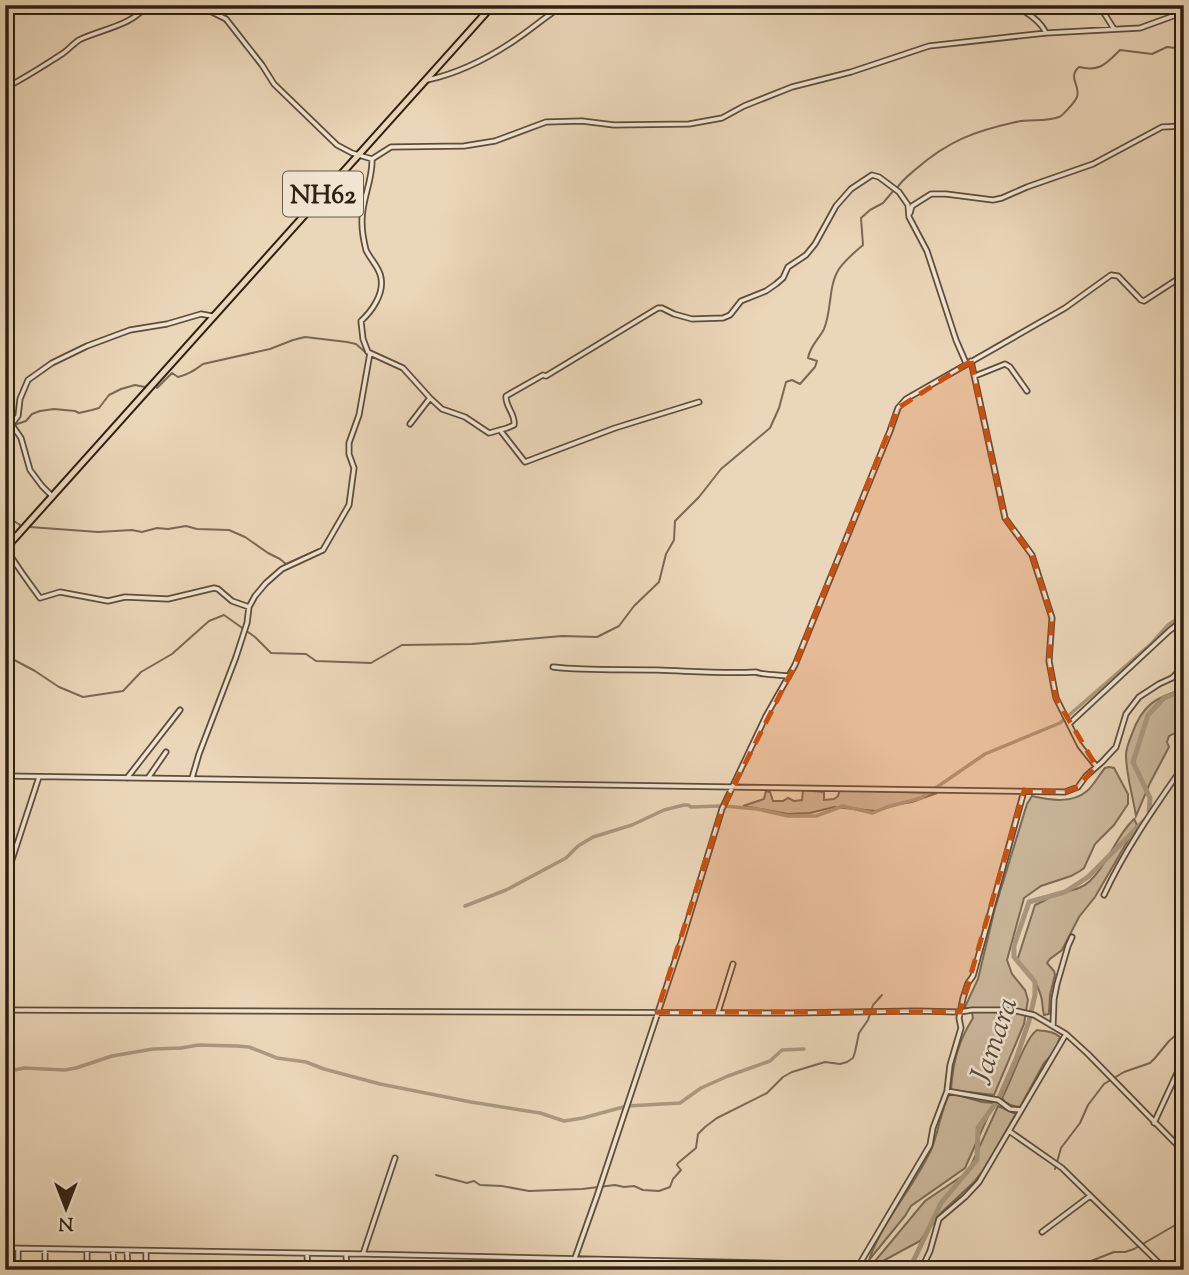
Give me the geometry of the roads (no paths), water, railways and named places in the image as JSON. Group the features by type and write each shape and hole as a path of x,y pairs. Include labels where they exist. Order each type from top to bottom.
{"main road":[{"name":"NH62","path":"5,548 493,5"}],"street":[{"path":"5,88 30,75 78,41 141,13 146,5"},
{"path":"198,5 226,19 274,85 337,145 372,159"},
{"path":"427,80 449,75 481,61 564,5"},
{"path":"1014,5 1043,26 1046,33"},
{"path":"1099,5 1114,29"},
{"path":"372,159 391,147 464,146 495,141 547,122 689,124 722,118 792,87 852,72 929,46 1046,33 1140,28 1184,12"},
{"path":"909,217 912,206 931,194 993,200 1002,198 1093,164 1162,127 1184,126"},
{"path":"372,159 373,172 363,203 362,225 366,249 382,277 381,289 374,304 369,314 361,321 363,339 370,352 403,368 442,409 465,417 489,433 514,425 515,420 505,401 506,396 614,337 658,308 692,319 723,317 730,315 741,300 766,291 783,278 788,267 806,255 815,244 835,206 868,176 879,177 900,192 929,257 956,340 975,376 1005,518 1032,555 1052,618 1049,661 1056,698 1083,751 1096,766"},
{"path":"573,1270 682,940 722,809 765,716 795,665 898,408 906,399 1065,308 1111,275 1118,276 1144,301 1184,275"},
{"path":"13,425 18,416 24,385 61,358 130,330 167,324 201,314 215,316"},
{"path":"192,778 247,623 249,607 261,589 282,569 323,550 349,505 354,468 349,454 349,443 359,415 370,352"},
{"path":"975,376 1005,364 1027,391"},
{"path":"410,424 430,398"},
{"path":"500,430 525,462 615,428 699,402"},
{"path":"5,415 21,438 30,470 52,496"},
{"path":"5,548 40,598 60,592 108,601 125,597 168,599 214,588 232,601 249,607"},
{"path":"1069,724 1183,620"},
{"path":"5,776 1065,792 1078,787 1116,747 1126,714 1134,703 1184,666"},
{"path":"553,667 732,674 756,672 789,676"},
{"path":"127,778 180,710"},
{"path":"148,778 166,752"},
{"path":"1104,895 1147,818 1184,765"},
{"path":"5,881 39,777"},
{"path":"859,1265 930,1145 933,1128 947,1091 950,1065 961,1028 960,1012 968,983 973,976 1024,791"},
{"path":"1053,1026 1057,984 1072,937"},
{"path":"718,1012 733,964"},
{"path":"5,1010 1012,1010 1034,1016 1066,1034 1184,1152"},
{"path":"921,1270 930,1251 939,1219 979,1182 1066,1034"},
{"path":"1154,1123 1184,1058"},
{"path":"947,1091 998,1100 1010,1109 1021,1110"},
{"path":"1009,1131 1062,1168 1166,1270"},
{"path":"363,1254 395,1158"},
{"path":"1042,1232 1090,1196"},
{"path":"5,1248 859,1265 874,1270"},
{"path":"18,1249 18,1270"},
{"path":"45,1249 45,1270"},
{"path":"87,1250 87,1270"},
{"path":"113,1251 114,1270"},
{"path":"127,1251 128,1270"},
{"path":"146,1251 146,1270"},
{"path":"307,1254 308,1270"},
{"path":"346,1254 347,1270"}],"waterway":[{"path":"897,188 928,159 963,138 1016,122 1061,116 1077,97 1074,75 1079,67 1098,68 1120,50 1152,54 1167,47 1184,49"},
{"path":"5,655 59,687 83,697 123,691 141,672 172,654 209,621 224,615 255,637 271,653 306,654 316,661 371,663 402,645 472,644 562,636 597,637 619,626 634,606 659,582 666,554 674,540 675,521 721,469 770,428 786,382 792,380 800,384 815,367 817,361 808,358 826,322 836,276 844,262 863,245 861,218 883,203 894,190"},
{"path":"157,388 172,373 178,377 182,376 203,364 270,349 305,337 356,344 365,352"},
{"path":"5,432 40,411 54,409 79,413 92,410 99,408 109,395 121,389 152,384"},
{"path":"5,522 14,521 20,525"},
{"path":"30,527 98,532 142,532 186,526 229,530 245,537 286,564 322,548"},
{"path":"724,806 757,809 788,816 816,816 843,806 873,813 921,798 985,754 1060,723 1152,643 1168,625 1184,614"},
{"name":"Jamara","path":"909,1270 941,1203 977,1160 978,1128 998,1100 1029,1021 1035,982 1014,957 1014,946 1029,902 1065,892 1088,877 1149,816 1150,798 1133,762 1148,715 1164,698 1184,690"},
{"path":"465,906 506,890 566,858 578,846 593,837 684,805 720,806"},
{"path":"436,1175 467,1183 474,1181 480,1185 529,1191 615,1185 659,1191 670,1187 681,1170 678,1163 696,1148 698,1134 717,1118 767,1093 792,1072 825,1062 840,1064 853,1058 859,1033 868,1020 873,1005 882,995"},
{"path":"1055,1169 1061,1148 1104,1084 1124,1072 1150,1063 1184,1028"},
{"path":"5,1072 24,1068 65,1070 112,1056 153,1049 198,1045 249,1047 277,1058 306,1062 380,1084 540,1113 564,1121 627,1106 680,1103 701,1088 770,1061 782,1050 804,1049"},
{"path":"1049,1270 1134,1249 1184,1220"},
{"path":"994,1270 1006,1267 1031,1270"}]}
